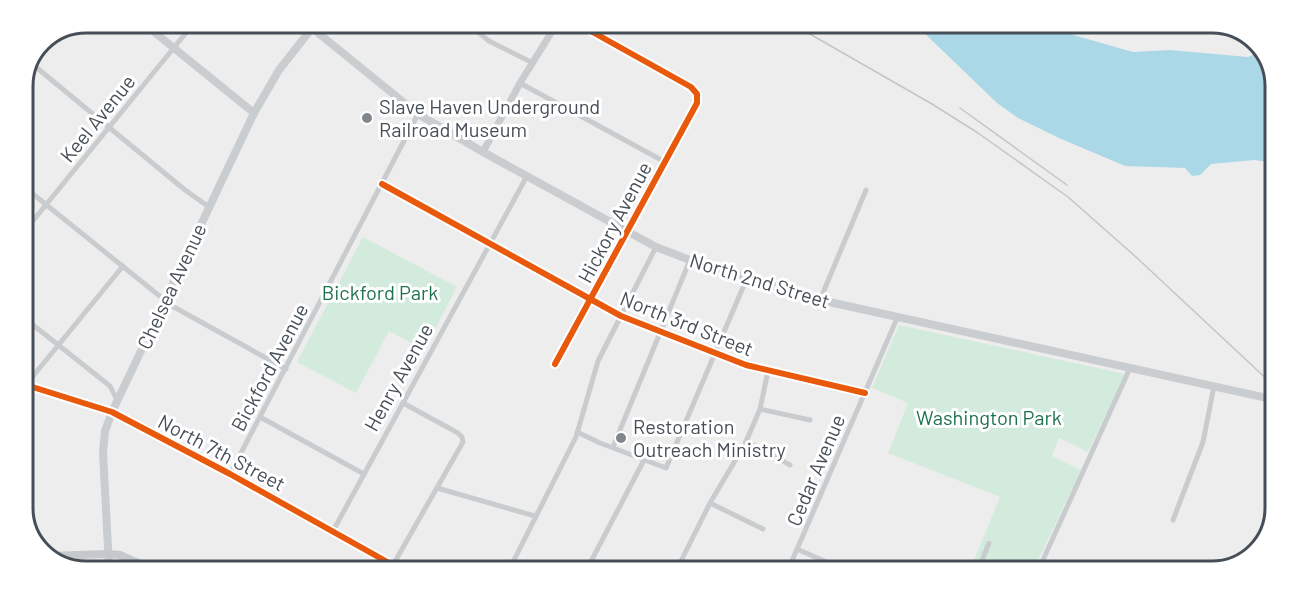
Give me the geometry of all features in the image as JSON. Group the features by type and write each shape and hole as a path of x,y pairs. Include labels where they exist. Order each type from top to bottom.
{"main road":[{"path":"156,33 254,113"},
{"name":"Chelsea Avenue","path":"109,561 103,452 105,431 112,412 254,113 304,33"},
{"name":"North 2nd Street","path":"318,33 418,114 656,247 690,260 819,300 1265,397"},
{"path":"62,555 108,554 120,555 134,561"}],"street":[{"name":"Keel Avenue","path":"33,221 186,33"},
{"path":"479,33 489,41 533,63"},
{"path":"483,152 550,33"},
{"name":"Hickory Avenue","path":"555,364 698,103 697,94 691,87 594,33"},
{"path":"37,67 209,207"},
{"path":"520,83 665,162"},
{"name":"Bickford Avenue","path":"230,474 418,114"},
{"name":"Henry Avenue","path":"333,531 527,176"},
{"name":"North 3rd Street","path":"382,184 621,316 768,371 865,393"},
{"path":"819,300 866,190"},
{"path":"33,194 165,301 286,369"},
{"path":"514,561 577,432 598,361 656,247"},
{"path":"612,447 690,260"},
{"path":"33,376 123,266"},
{"path":"577,432 666,468 747,278"},
{"name":"Cedar Avenue","path":"792,561 898,316"},
{"path":"33,324 110,386 117,400"},
{"path":"1043,561 1130,368"},
{"path":"681,561 710,503 746,441 760,409 768,371"},
{"path":"110,386 126,382"},
{"path":"1173,520 1203,442 1214,386"},
{"name":"North 7th Street","path":"33,387 112,412 230,474 385,561"},
{"path":"398,561 463,442 460,434 403,403"},
{"path":"760,409 810,420"},
{"path":"260,417 364,474"},
{"path":"746,441 790,465"},
{"path":"591,561 644,460"},
{"path":"437,488 536,516"},
{"path":"710,503 763,529"},
{"path":"982,561 989,543"},
{"path":"797,549 824,561"}],"green space":[{"name":"Bickford Park","path":"363,237 457,287 424,350 389,331 356,393 297,362"},
{"name":"Washington Park","path":"899,325 1125,374 1088,452 1059,438 1052,456 1081,470 1038,561 974,561 1000,497 888,453 908,403 872,388"}],"water":[{"path":"924,33 1068,33 1133,52 1170,50 1248,57 1254,54 1260,62 1265,82 1265,162 1255,160 1211,164 1200,175 1192,176 1185,168 1125,166 1018,118 997,103"}],"railway":[{"path":"808,33 978,133 1068,197 1265,377"},
{"path":"960,108 1067,185"}],"cycle path":[{"path":"555,364 697,103 697,94 691,87 594,33"},
{"path":"382,184 621,316 746,365 865,393"},
{"path":"33,387 112,412 230,474 385,561"}],"place":[{"name":"Slave Haven Underground Railroad Museum","path":"367,118"},
{"name":"Restoration Outreach Ministry","path":"621,438"}]}
